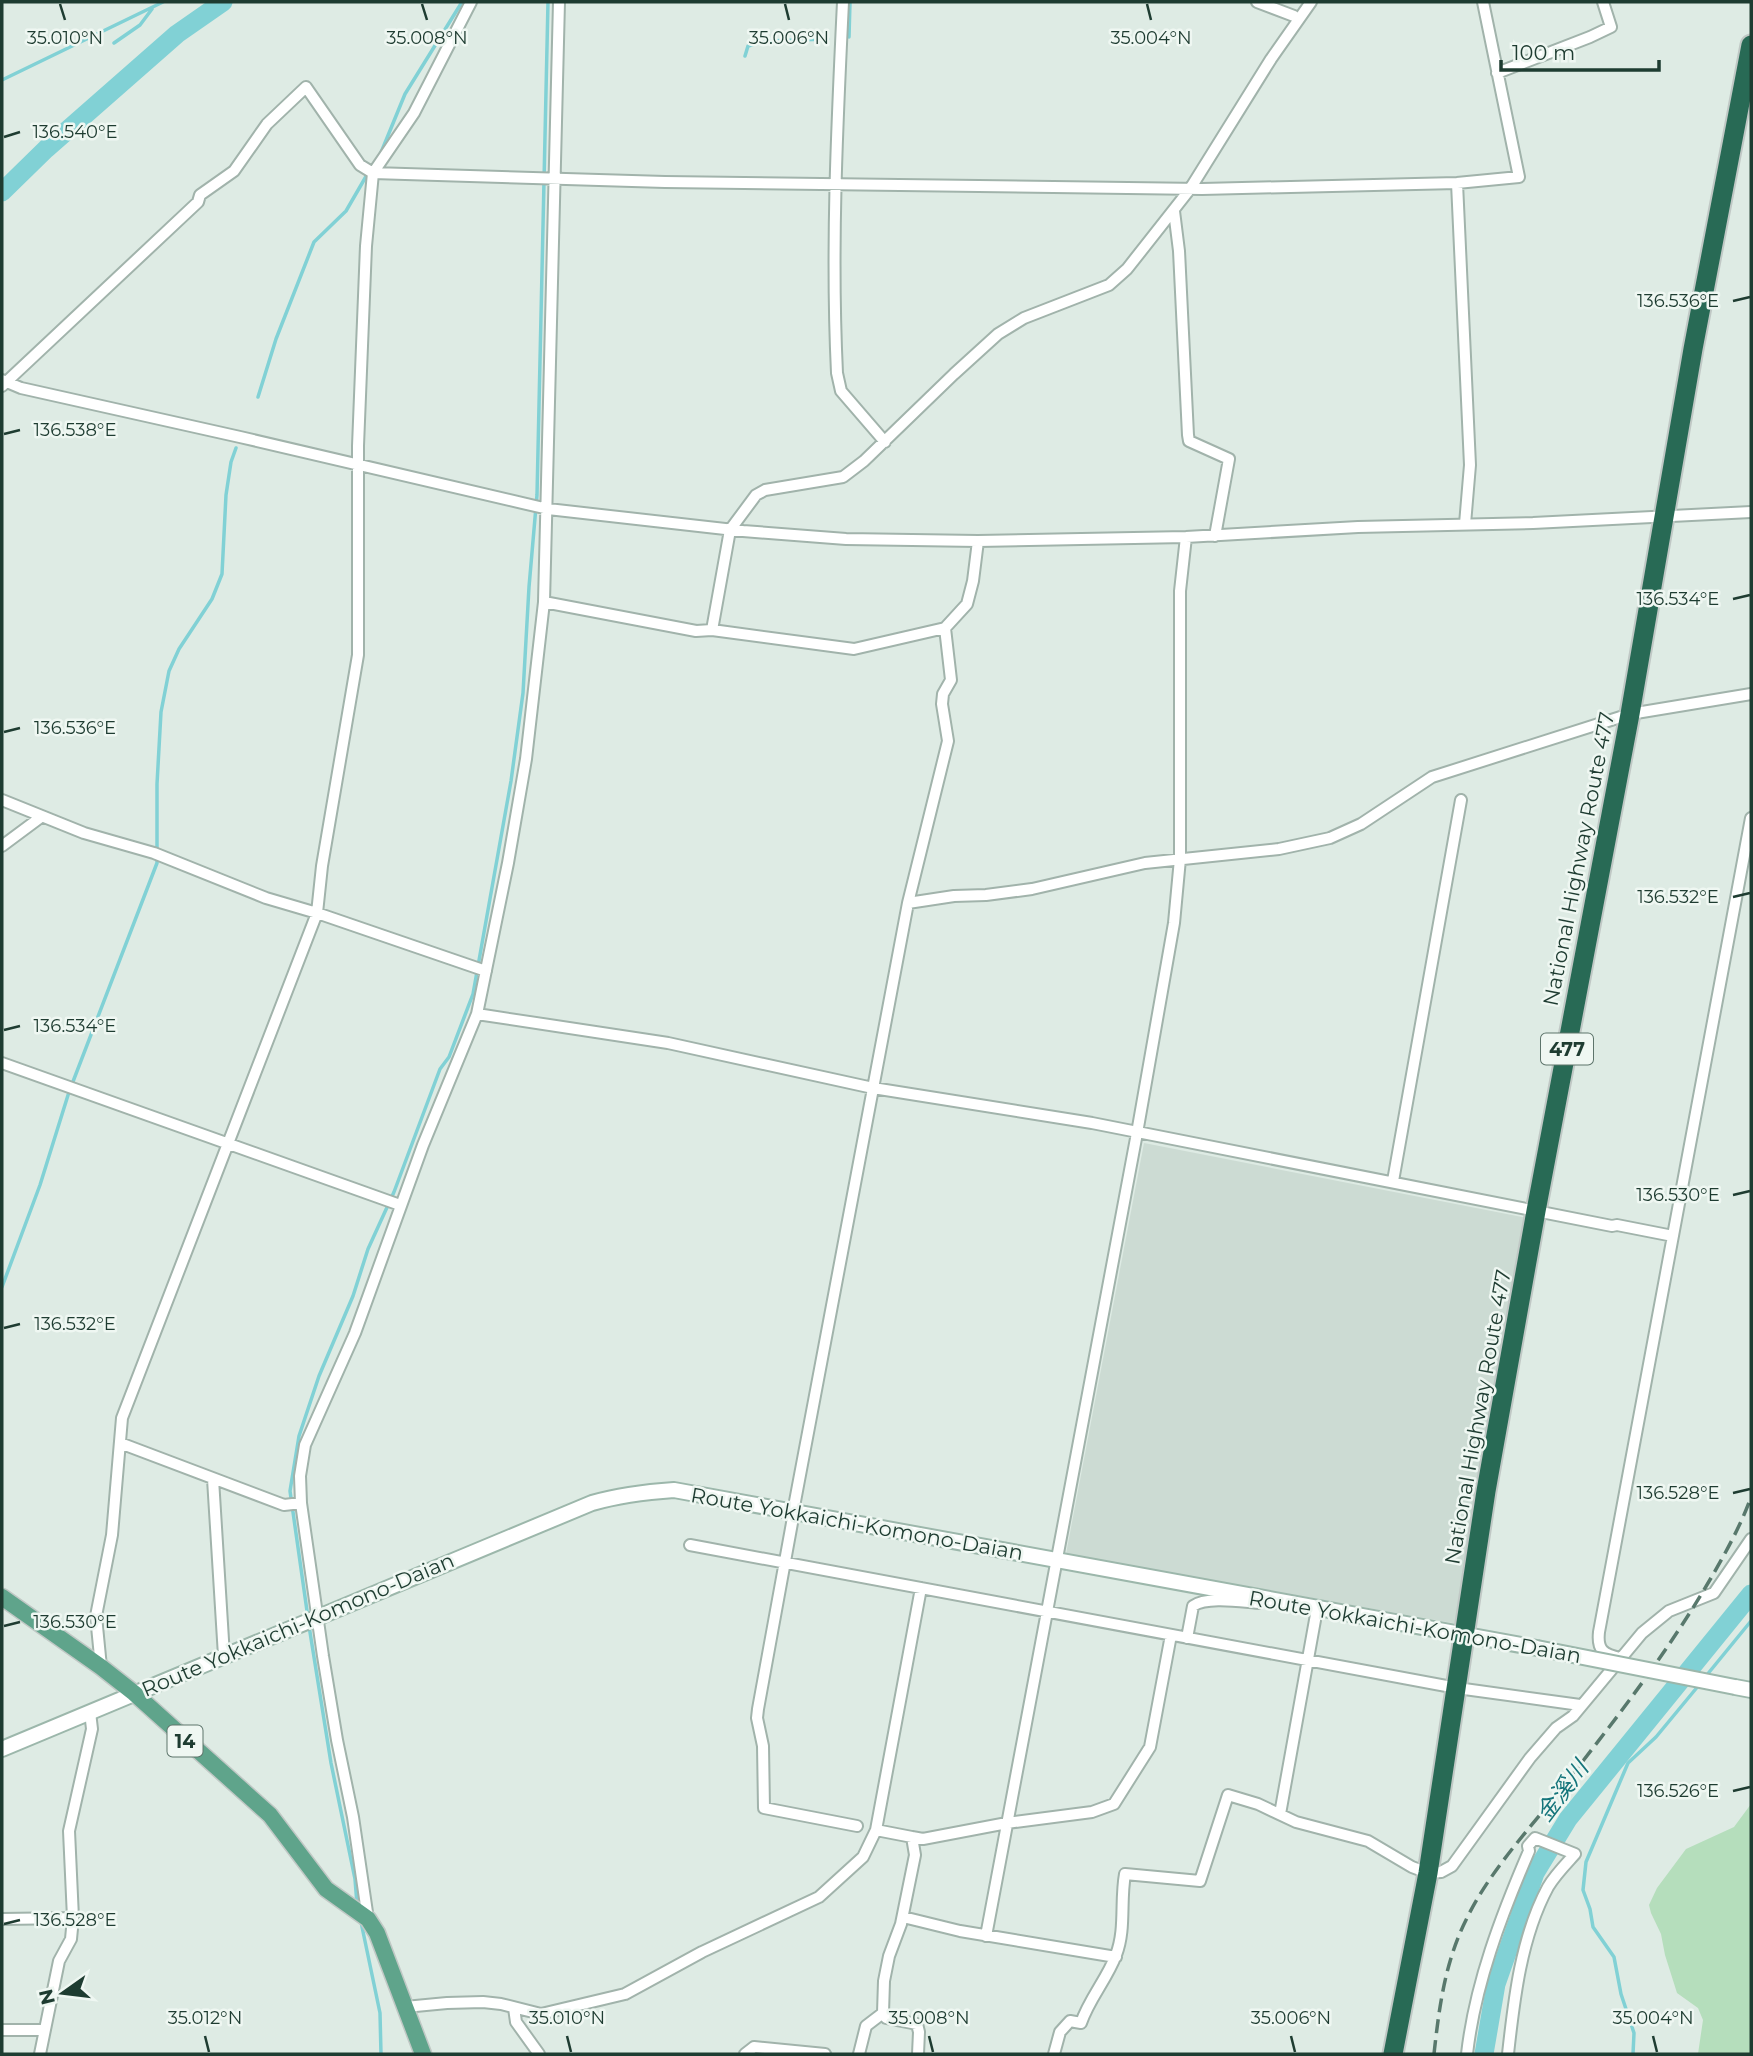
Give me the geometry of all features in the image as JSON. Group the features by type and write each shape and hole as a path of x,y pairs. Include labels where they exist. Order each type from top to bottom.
{"highway":[{"name":"National Highway Route 477","path":"1393,2054 1428,1873 1486,1491 1751,45"}],"main road":[{"name":"Route Yokkaichi-Komono-Daian","path":"2,1749 592,1503 624,1494 674,1490 1287,1604 1465,1634 1751,1690"},
{"name":"14","path":"2,1598 134,1693 270,1815 326,1889 365,1917 377,1933 423,2054"}],"street":[{"path":"101,1667 96,1616 112,1535 122,1418 317,913 322,866 358,655 358,465 369,171 414,113 471,2"},
{"path":"365,1917 353,1817 311,1619 300,1476 305,1445 355,1333 398,1205 477,1014 509,863 526,760 544,602 559,2"},
{"path":"843,2 834,184 833,257 837,373 841,391 885,442"},
{"path":"1257,2 1298,20"},
{"path":"712,630 730,530 756,495 765,490 843,477 885,442 998,334 1024,318 1109,285 1127,269 1190,189 1311,2"},
{"path":"369,171 553,178 1190,189 1457,183 1519,177 1483,2"},
{"path":"1497,73 1611,27 1604,2"},
{"path":"3,383 198,202 200,195 234,171 267,124 306,87 369,171"},
{"path":"1457,183 1470,465 1465,524"},
{"path":"1174,211 1179,251 1189,442 1228,459 1215,536"},
{"path":"3,383 545,508 730,530 846,539 978,541 1186,537 1358,527 1532,523 1751,512"},
{"path":"986,1936 1174,923 1180,859 1180,591 1186,537"},
{"path":"544,602 696,631 712,630 854,649 945,628 967,604 978,541"},
{"path":"858,1826 764,1808 763,1746 757,1718 793,1512 908,903 934,804 947,741 942,704 943,694 951,680 945,628"},
{"path":"908,903 1032,889 1145,863 1279,849 1330,838 1361,824 1432,778 1630,714 1751,694"},
{"path":"2,800 83,833 158,855 266,898 485,971"},
{"path":"1393,1181 1461,800"},
{"path":"2,846 41,817"},
{"path":"1619,1658 1609,1655 1601,1648 1598,1644 1599,1632 1751,818"},
{"path":"477,1014 668,1044 873,1088 1092,1123 1673,1236"},
{"path":"2,1063 398,1205"},
{"path":"120,1444 284,1505 300,1503"},
{"path":"213,1479 224,1656"},
{"path":"1054,2054 1063,2026 1070,2021 1081,2023 1115,1957 1122,1935 1125,1874 1200,1881 1228,1795 1317,1828 1368,1841 1412,1867 1428,1873 1441,1872 1452,1866 1530,1758 1642,1633 1669,1611 1714,1593 1751,1539"},
{"path":"690,1545 1457,1688 1580,1705"},
{"path":"405,2007 483,2002 541,2014 634,1991 702,1952 819,1897 863,1857 876,1830 921,1588"},
{"path":"1187,1638 1193,1606 1198,1602 1207,1600 1287,1604"},
{"path":"1280,1814 1317,1609"},
{"path":"876,1830 923,1839 1007,1823 1100,1811 1114,1804 1150,1747 1171,1635"},
{"path":"40,2054 59,1961 71,1939 73,1917 69,1831 92,1729 90,1713"},
{"path":"912,1837 915,1855 903,1917 889,1956 884,1981 883,2013 886,2018 917,2024 918,2054"},
{"path":"1467,2054 1475,2000 1482,1977 1530,1851 1528,1846 1532,1839 1538,1839 1575,1854 1548,1887 1526,1946 1512,2016 1508,2054"},
{"path":"2,1919 73,1917"},
{"path":"903,1917 986,1936 1115,1957"},
{"path":"514,2008 516,2022 539,2054"},
{"path":"859,2054 866,2026 883,2013"},
{"path":"2,2031 44,2030"},
{"path":"745,2054 754,2047 825,2054"}],"shaded area":[{"path":"1144,1143 1527,1218 1458,1624 1066,1554"}],"green space":[{"path":"1751,1804 1751,2054 1698,2054 1703,2020 1698,2008 1677,1993 1661,1934 1649,1905 1657,1888 1686,1849 1734,1827"}],"waterway":[{"path":"2,80 163,2"},
{"path":"2,192 46,149 177,34 223,2"},
{"path":"380,155 405,94 462,2"},
{"path":"308,1618 290,1491 299,1436 319,1376 353,1296 368,1249 394,1192 440,1069 449,1057 473,994 511,781 523,693 537,495 548,2"},
{"path":"849,37 850,2"},
{"path":"114,43 140,25 152,9"},
{"path":"745,56 748,46 767,41 828,39"},
{"path":"258,397 276,339 314,242 346,211 368,173"},
{"path":"2,1287 40,1185 69,1092 157,863 161,712 169,671 179,649 212,599 222,574 226,495 236,448"},
{"name":"金溪川","path":"1484,2054 1496,1984 1535,1873 1568,1819 1751,1594"},
{"path":"1706,1676 1751,1621"},
{"path":"309,1626 331,1763 355,1879 357,1904"},
{"path":"1633,2054 1634,2033 1621,1994 1614,1957 1593,1927 1583,1890 1586,1862 1628,1763 1656,1737 1699,1685"},
{"path":"361,1922 380,2013 381,2054"}],"railway":[{"path":"1434,2054 1448,1969 1474,1904 1506,1857 1656,1664 1722,1558 1751,1497"}]}
